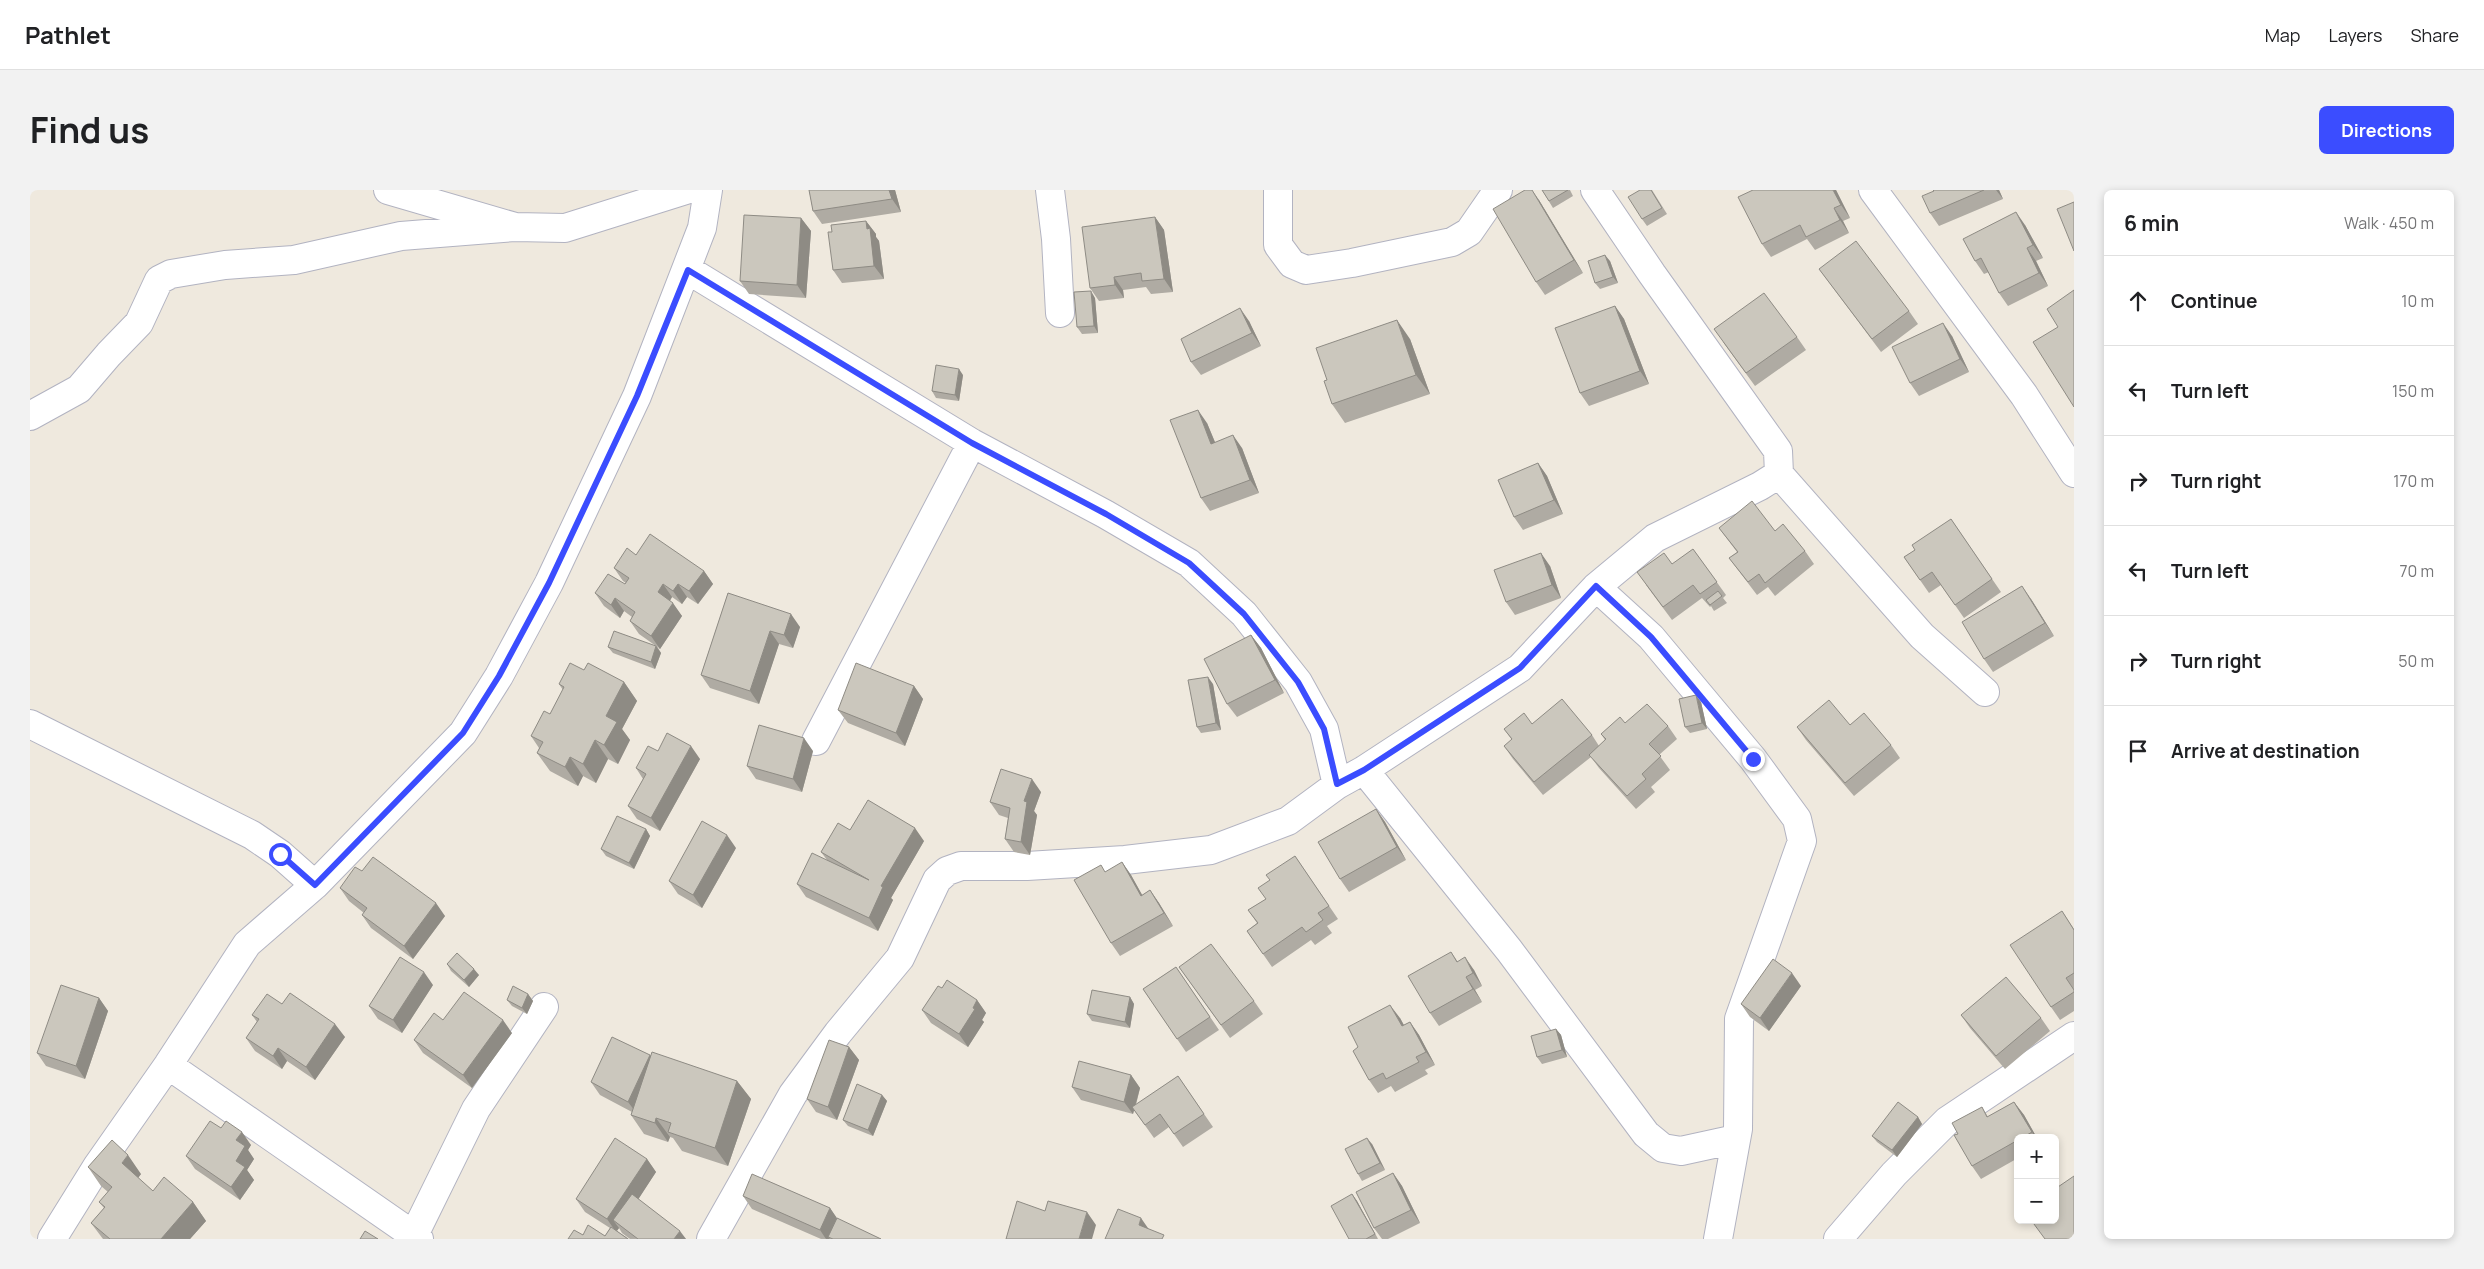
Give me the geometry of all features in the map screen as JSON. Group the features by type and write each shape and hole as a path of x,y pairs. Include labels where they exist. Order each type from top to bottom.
{"street":[{"path":"388,190 515,227"},
{"path":"30,416 79,389 139,323 159,280 171,274 225,265 294,260 402,236 515,227 565,228 686,190"},
{"path":"52,1239 98,1165 168,1065 247,944 315,885 463,733 499,676 549,583 633,404 688,270 702,228 708,190"},
{"path":"1050,190 1056,239 1060,313"},
{"path":"1278,190 1278,245 1292,264 1306,270 1352,263 1452,242 1469,232 1498,190"},
{"path":"1595,190 1652,274 1778,451 1779,474 1922,636 1985,692"},
{"path":"1873,190 2024,395 2074,473"},
{"path":"688,270 972,443 1106,514 1189,563 1237,608 1298,682 1324,729 1337,784"},
{"path":"816,740 972,443"},
{"path":"711,1239 793,1094 838,1033 900,958 937,880 947,871 961,866 1125,860 1211,850 1288,821 1337,784 1364,770 1520,668 1596,586 1655,538 1760,486 1779,474"},
{"path":"1596,586 1651,637 1753,759 1797,819 1802,840 1739,1019 1736,1138 1718,1239"},
{"path":"30,724 252,835 280,854 315,885"},
{"path":"1364,770 1509,950 1646,1134 1663,1148 1681,1151 1736,1138"},
{"path":"168,1065 416,1237 476,1109 544,1007"},
{"path":"1838,1239 1894,1174 1947,1121 2074,1036"}],"building":[{"path":"809,190 889,190 892,199 813,211"},
{"path":"1525,190 1532,190 1574,260 1536,282 1493,209"},
{"path":"1542,190 1568,190 1549,201"},
{"path":"1640,190 1651,190 1662,208 1642,219 1628,197"},
{"path":"1753,190 1833,190 1841,205 1834,208 1840,220 1806,237 1800,225 1762,244 1738,197"},
{"path":"1933,190 1984,190 1930,213 1922,196"},
{"path":"2074,202 2074,251 2057,209"},
{"path":"2016,212 2033,245 2027,248 2039,273 1999,293 1981,258 1975,261 1963,239"},
{"path":"744,215 801,218 797,285 740,281"},
{"path":"1155,217 1164,279 1142,281 1141,273 1114,277 1115,285 1090,288 1082,227"},
{"path":"866,221 867,229 870,228 874,266 833,270 828,232 832,232 831,225"},
{"path":"1856,241 1909,311 1872,339 1819,269"},
{"path":"1605,255 1613,277 1595,283 1588,261"},
{"path":"2074,290 2074,407 2033,342 2058,327 2047,309"},
{"path":"1091,291 1094,326 1077,327 1074,292"},
{"path":"1764,293 1797,337 1746,373 1714,329"},
{"path":"1615,306 1640,371 1580,393 1555,328"},
{"path":"1240,308 1252,333 1191,362 1181,339"},
{"path":"1397,320 1416,375 1332,404 1324,381 1327,380 1316,348"},
{"path":"1943,323 1960,359 1910,383 1892,347"},
{"path":"936,365 959,369 955,395 932,391"},
{"path":"1198,410 1211,444 1233,435 1250,480 1201,498 1170,420"},
{"path":"1538,463 1554,500 1514,517 1498,480"},
{"path":"1752,501 1775,531 1783,524 1805,551 1765,583 1759,574 1748,582 1729,558 1738,552 1719,528"},
{"path":"1951,519 1992,579 1955,605 1932,572 1920,580 1904,557 1915,550 1912,545"},
{"path":"650,534 704,571 689,591 678,584 673,591 663,584 658,592 673,603 651,636 630,621 635,612 615,598 611,605 595,593 608,574 625,584 629,578 614,568 627,548 636,555"},
{"path":"1693,549 1717,582 1700,594 1693,585 1663,607 1637,572 1664,553 1672,564"},
{"path":"1541,553 1552,585 1506,602 1494,570"},
{"path":"2022,586 2045,623 1984,659 1962,622"},
{"path":"1718,591 1722,596 1710,605 1706,600"},
{"path":"728,593 791,614 784,635 770,631 750,691 701,675"},
{"path":"614,631 656,646 651,662 608,647"},
{"path":"1251,635 1275,680 1227,704 1204,659"},
{"path":"570,663 584,670 588,663 624,682 606,716 617,722 604,745 595,740 583,764 570,757 565,767 537,753 543,742 531,736 544,711 550,714 564,687 559,684"},
{"path":"856,663 914,686 896,733 838,710"},
{"path":"1208,677 1216,723 1197,727 1188,680"},
{"path":"1696,695 1702,723 1685,727 1679,699"},
{"path":"1562,699 1592,735 1534,782 1504,746 1512,739 1504,729 1524,713 1532,724"},
{"path":"1829,700 1850,725 1864,713 1891,745 1845,783 1797,727"},
{"path":"1647,704 1668,726 1649,744 1661,756 1642,774 1646,779 1627,796 1589,755 1606,739 1601,734 1620,717 1625,723"},
{"path":"759,725 804,738 793,779 747,766"},
{"path":"667,733 691,746 651,818 628,806 646,774 636,768 648,746 658,751"},
{"path":"1001,769 1032,779 1024,801 1027,802 1021,842 1005,839 1010,808 990,802"},
{"path":"868,800 915,828 881,886 883,887 869,918 797,884 812,853 869,880 821,852 838,823 850,830"},
{"path":"1376,809 1397,847 1340,879 1318,842"},
{"path":"617,816 646,829 629,863 601,849"},
{"path":"702,821 727,835 693,895 669,881"},
{"path":"1295,856 1329,906 1318,913 1323,920 1306,932 1302,927 1263,954 1247,931 1258,923 1248,910 1266,899 1258,888 1270,880 1266,875"},
{"path":"373,857 436,903 404,946 362,915 367,908 340,888 355,867 362,871"},
{"path":"1122,862 1141,896 1150,890 1164,913 1111,943 1074,880 1101,865 1105,872"},
{"path":"2062,911 2074,930 2074,973 2066,978 2074,992 2051,1007 2010,945"},
{"path":"1211,944 1254,1001 1221,1025 1179,967"},
{"path":"1451,952 1457,962 1465,957 1473,973 1466,977 1473,989 1430,1013 1408,976"},
{"path":"457,953 474,969 464,980 447,964"},
{"path":"400,957 424,972 393,1020 369,1006"},
{"path":"1773,959 1792,973 1760,1018 1741,1004"},
{"path":"1176,967 1210,1017 1177,1039 1143,989"},
{"path":"2006,977 2041,1018 1996,1056 1961,1015"},
{"path":"947,980 977,1000 973,1008 975,1009 959,1034 922,1010 938,986 942,988"},
{"path":"61,985 99,998 76,1066 37,1053"},
{"path":"513,986 528,994 522,1008 507,1000"},
{"path":"1092,990 1130,997 1125,1022 1087,1014"},
{"path":"464,992 503,1020 463,1075 414,1040 434,1013 443,1020"},
{"path":"290,993 335,1024 306,1067 278,1048 273,1056 246,1038 259,1019 252,1015 267,994 282,1004"},
{"path":"1390,1005 1402,1026 1410,1022 1426,1052 1416,1057 1419,1062 1386,1079 1383,1073 1369,1080 1353,1051 1358,1047 1348,1027"},
{"path":"1556,1029 1562,1050 1537,1057 1531,1036"},
{"path":"612,1037 650,1055 628,1102 591,1082"},
{"path":"829,1040 849,1047 828,1107 807,1099"},
{"path":"652,1052 737,1081 715,1148 668,1132 671,1123 656,1118 655,1123 631,1115"},
{"path":"1079,1061 1131,1075 1124,1102 1072,1087"},
{"path":"1178,1076 1204,1114 1174,1134 1160,1114 1145,1125 1132,1107"},
{"path":"857,1084 882,1095 868,1130 843,1120"},
{"path":"1898,1102 1918,1117 1892,1150 1872,1136"},
{"path":"2014,1102 2032,1132 2029,1134 2014,1134 2014,1142 1972,1166 1954,1135 1958,1134 1952,1123 1982,1107 1987,1117"},
{"path":"210,1121 221,1128 226,1121 242,1132 236,1140 245,1146 236,1161 245,1167 231,1187 186,1156"},
{"path":"615,1138 647,1159 607,1219 576,1199"},
{"path":"1367,1138 1380,1163 1358,1174 1345,1149"},
{"path":"112,1140 128,1155 122,1163 153,1191 164,1177 193,1202 161,1239 110,1239 91,1223 105,1207 99,1202 112,1187 88,1167"},
{"path":"1393,1173 1411,1210 1374,1228 1356,1192"},
{"path":"752,1174 830,1208 820,1230 743,1196"},
{"path":"2074,1176 2074,1239 2045,1239 2034,1224 2059,1224 2059,1186"},
{"path":"632,1194 680,1231 674,1239 638,1239 613,1220"},
{"path":"1352,1194 1375,1234 1366,1239 1349,1239 1331,1206"},
{"path":"1017,1201 1045,1211 1048,1201 1087,1212 1079,1239 1006,1239"},
{"path":"1118,1209 1141,1218 1139,1225 1164,1235 1162,1239 1105,1239"},
{"path":"837,1218 881,1239 833,1239 828,1237"},
{"path":"588,1225 605,1236 611,1227 628,1239 568,1239 574,1230 583,1235"},
{"path":"365,1231 378,1239 360,1239"}],"route":[{"path":"280,854 315,885 463,733 499,676 549,583 637,396 688,270 972,443 1106,514 1189,563 1244,614 1298,682 1324,729 1337,784 1364,770 1520,668 1596,586 1651,637 1753,759"}]}
